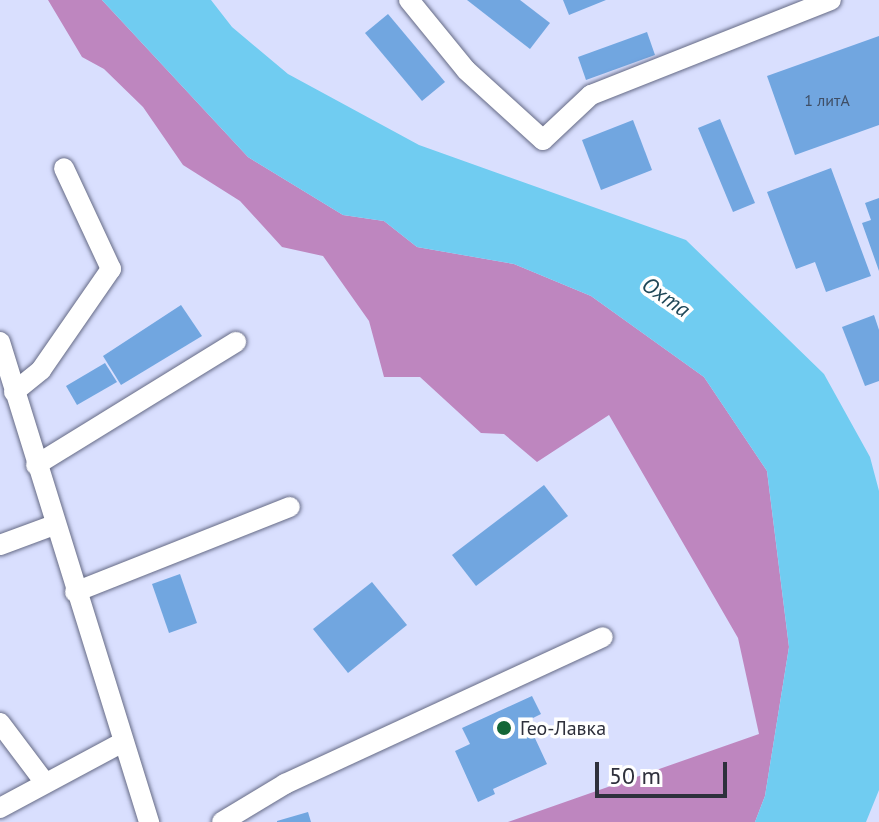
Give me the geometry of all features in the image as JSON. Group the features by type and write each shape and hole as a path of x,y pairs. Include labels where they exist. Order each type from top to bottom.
{"street":[{"path":"409,0 466,70 543,140 591,95 831,0"},
{"path":"14,392 41,370 111,269 64,168"},
{"path":"0,342 121,743 149,822"},
{"path":"36,465 236,342"},
{"path":"75,592 290,507"},
{"path":"0,545 54,525"},
{"path":"222,822 285,784 603,637"},
{"path":"0,723 43,780"},
{"path":"0,808 43,780 121,743"}],"shaded area":[{"path":"48,0 102,0 248,157 343,215 384,221 417,247 514,264 591,296 704,377 767,471 789,647 765,796 755,822 508,822 759,734 738,638 609,415 537,462 504,434 481,433 420,377 384,377 369,321 323,256 282,247 240,201 183,165 143,107 104,69 82,57"}],"water":[{"name":"Охта","path":"102,0 211,0 232,27 288,74 419,145 686,240 824,374 870,457 879,491 879,790 866,822 755,822 765,796 789,647 767,471 704,377 591,296 514,264 417,247 384,221 343,215 248,157"}],"building":[{"path":"467,0 520,0 550,23 530,49"},
{"path":"563,0 606,0 569,15"},
{"path":"388,14 445,82 422,101 365,33"},
{"path":"647,32 655,55 586,80 578,57"},
{"path":"879,36 879,125 795,155 767,76"},
{"path":"720,119 755,203 733,212 698,128"},
{"path":"633,120 652,170 601,190 582,140"},
{"path":"831,168 871,276 826,292 815,262 796,269 767,192"},
{"path":"879,198 879,271 862,223 871,220 865,203"},
{"path":"181,305 202,336 121,385 103,356"},
{"path":"874,315 879,330 879,381 865,386 842,327"},
{"path":"105,363 117,382 77,405 66,386"},
{"path":"544,485 568,516 476,586 452,555"},
{"path":"180,574 197,623 169,633 152,584"},
{"path":"372,582 407,625 348,673 313,629"},
{"path":"532,696 541,714 527,721 547,764 493,789 495,794 478,802 455,751 470,744 462,728"},
{"path":"308,812 311,822 277,822 277,821"}],"place":[{"name":"Гео-Лавка","path":"504,728"}]}
